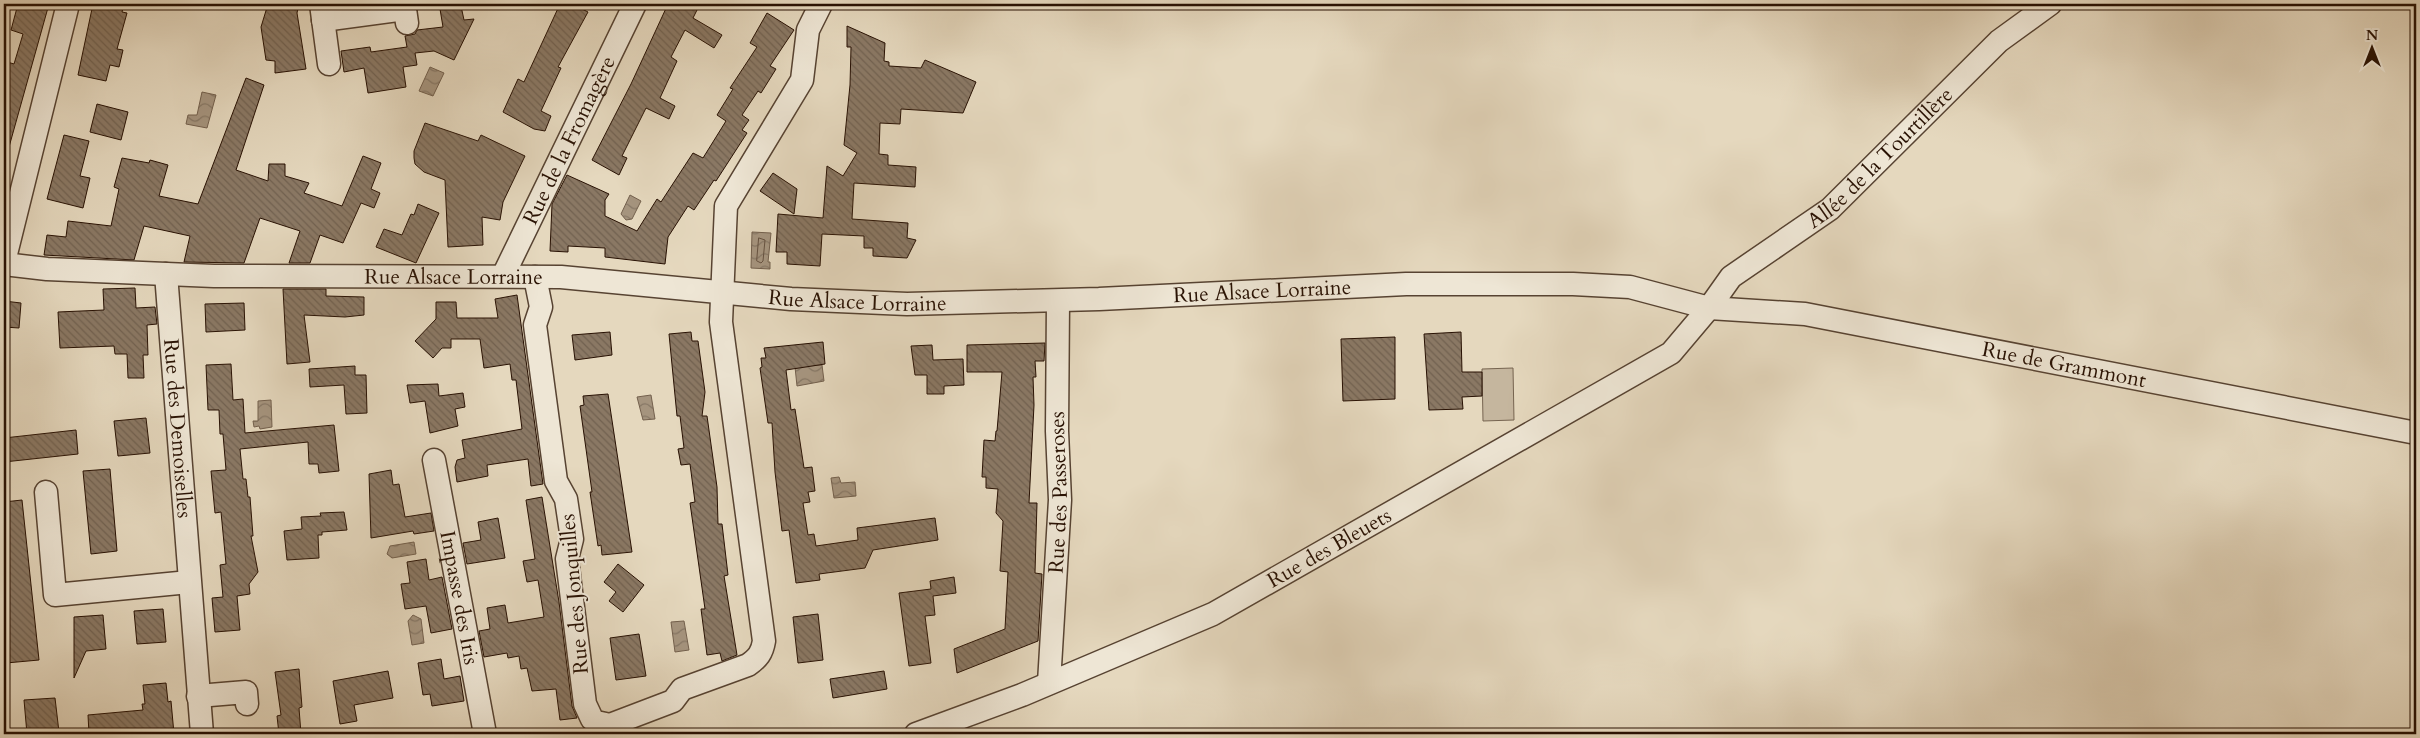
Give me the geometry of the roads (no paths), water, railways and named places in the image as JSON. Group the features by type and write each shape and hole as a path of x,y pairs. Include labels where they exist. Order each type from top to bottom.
{"street":[{"path":"4,263 68,4"},
{"name":"Rue de la Fromagère","path":"503,276 635,4"},
{"path":"722,292 726,206 802,80 808,30 820,4"},
{"name":"Allée de la Tourtillère","path":"1709,308 1731,277 1830,209 1999,41 2050,4"},
{"path":"329,64 322,12 405,9 407,23"},
{"name":"Rue Alsace Lorraine","path":"4,263 47,269 166,274 503,276 596,279 807,300 907,304 1058,301 1338,286 1507,283 1630,288 1709,308"},
{"name":"Rue des Demoiselles","path":"166,274 202,734"},
{"name":"Rue des Jonquilles","path":"535,277 541,307 535,325 556,481 566,499 572,539 567,559 585,704 592,719 592,728 610,725 673,701 682,690 748,665 758,658 762,650 764,641 721,322 722,292"},
{"name":"Rue des Passeroses","path":"1049,683 1060,500 1057,431 1058,301"},
{"name":"Rue de Grammont","path":"1709,308 1804,314 2416,433"},
{"name":"Rue des Bleuets","path":"916,734 1049,683 1213,614 1671,353 1709,308"},
{"name":"Impasse des Iris","path":"434,460 485,734"},
{"path":"46,492 55,595 189,582"},
{"path":"198,696 246,692 247,704"}],"water":[{"path":"430,67 444,73 433,96 419,91"},
{"path":"202,92 216,95 207,128 186,124 188,115 197,115"},
{"path":"630,195 641,201 632,219 626,220 621,214"},
{"path":"752,232 771,233 768,262 770,262 770,269 751,268"},
{"path":"822,365 824,381 797,386 795,367"},
{"path":"651,395 655,419 643,420 637,397"},
{"path":"271,400 272,427 260,429 259,426 254,427 253,421 258,421 258,401"},
{"path":"839,477 841,483 855,482 856,496 834,498 831,478"},
{"path":"414,542 416,554 392,558 387,554 390,546"},
{"path":"413,615 421,619 424,643 412,645 408,621"},
{"path":"684,621 689,650 675,652 671,622"}]}
